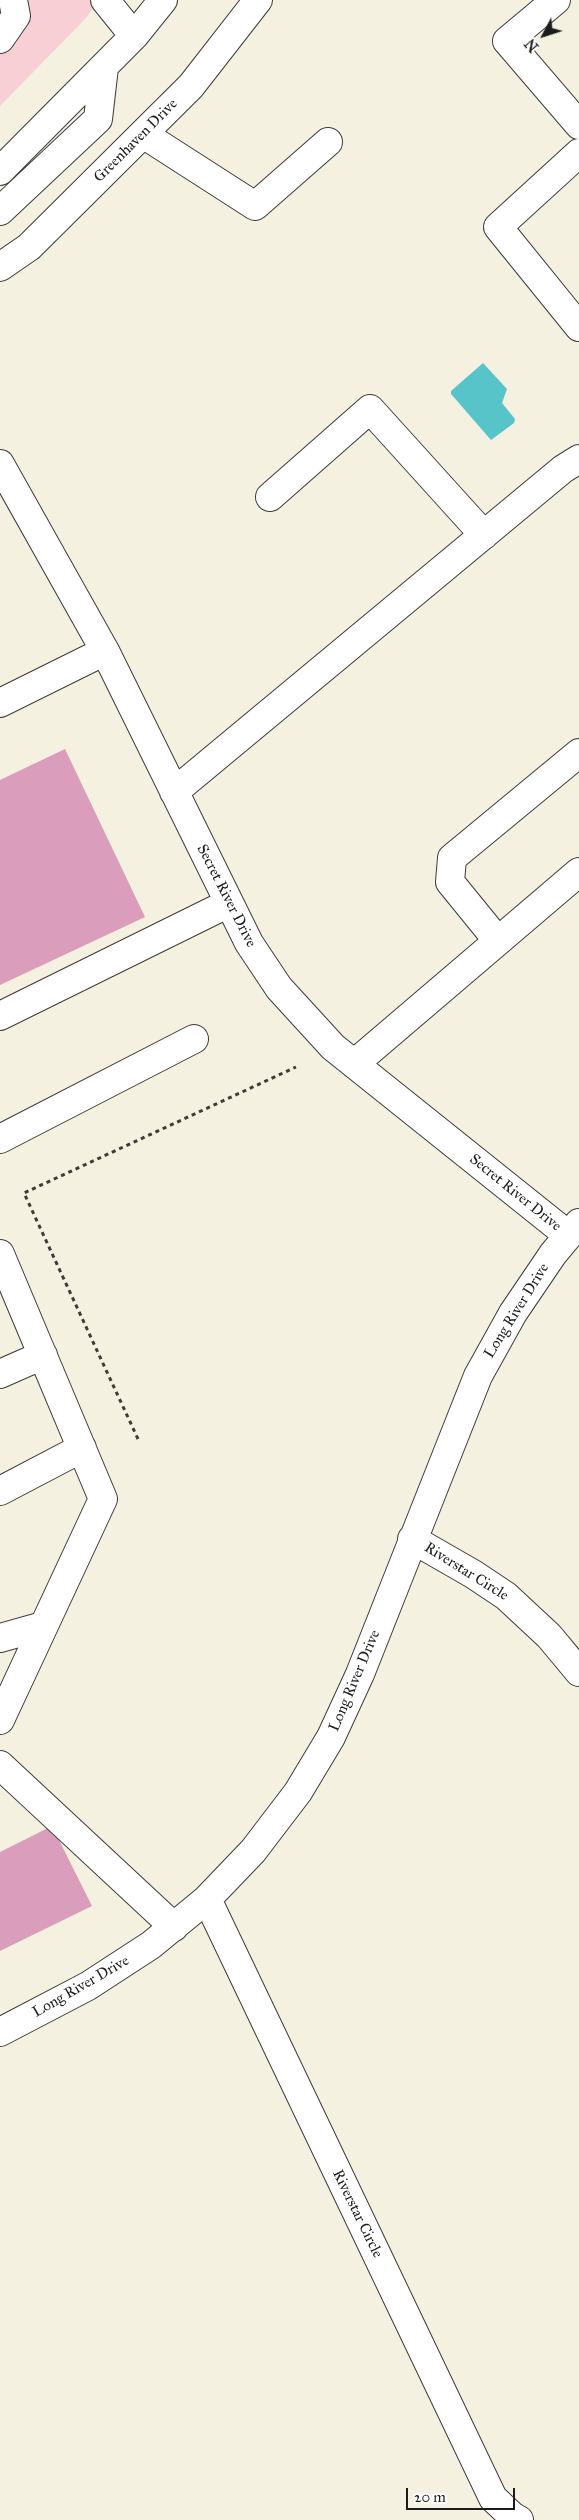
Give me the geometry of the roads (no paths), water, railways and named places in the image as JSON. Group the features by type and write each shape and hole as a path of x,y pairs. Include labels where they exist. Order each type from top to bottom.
{"street":[{"path":"0,39 16,16 13,0"},
{"path":"105,0 134,36"},
{"path":"0,171 134,36 163,0"},
{"name":"Greenhaven Drive","path":"0,267 29,247 191,86 258,0"},
{"path":"556,0 508,41 579,125"},
{"path":"0,212 98,118 104,67"},
{"path":"143,134 255,206 328,142"},
{"path":"579,153 498,227 579,327"},
{"path":"270,497 370,409 484,535"},
{"path":"174,792 563,469 579,459"},
{"name":"Secret River Drive","path":"0,464 105,651 249,942 279,988 333,1047 574,1229"},
{"path":"0,703 105,651"},
{"path":"498,940 450,882 452,858 579,753"},
{"path":"354,1064 579,872"},
{"path":"0,1016 229,903"},
{"path":"0,1139 194,1039"},
{"name":"Long River Drive","path":"0,2032 88,1986 152,1945 207,1899 253,1851 298,1792 331,1737 360,1674 478,1376 513,1313 574,1229"},
{"path":"0,1720 103,1498 1,1260"},
{"path":"0,1374 42,1355"},
{"path":"0,1491 82,1448"},
{"name":"Riverstar Circle","path":"412,1539 473,1574 506,1596 549,1636 579,1672"},
{"path":"0,1638 43,1626"},
{"path":"0,1765 174,1927"},
{"name":"Riverstar Circle","path":"207,1899 493,2498 519,2520"}],"water":[{"path":"483,363 507,389 502,403 515,419 514,423 491,440 451,394 451,391"}]}
